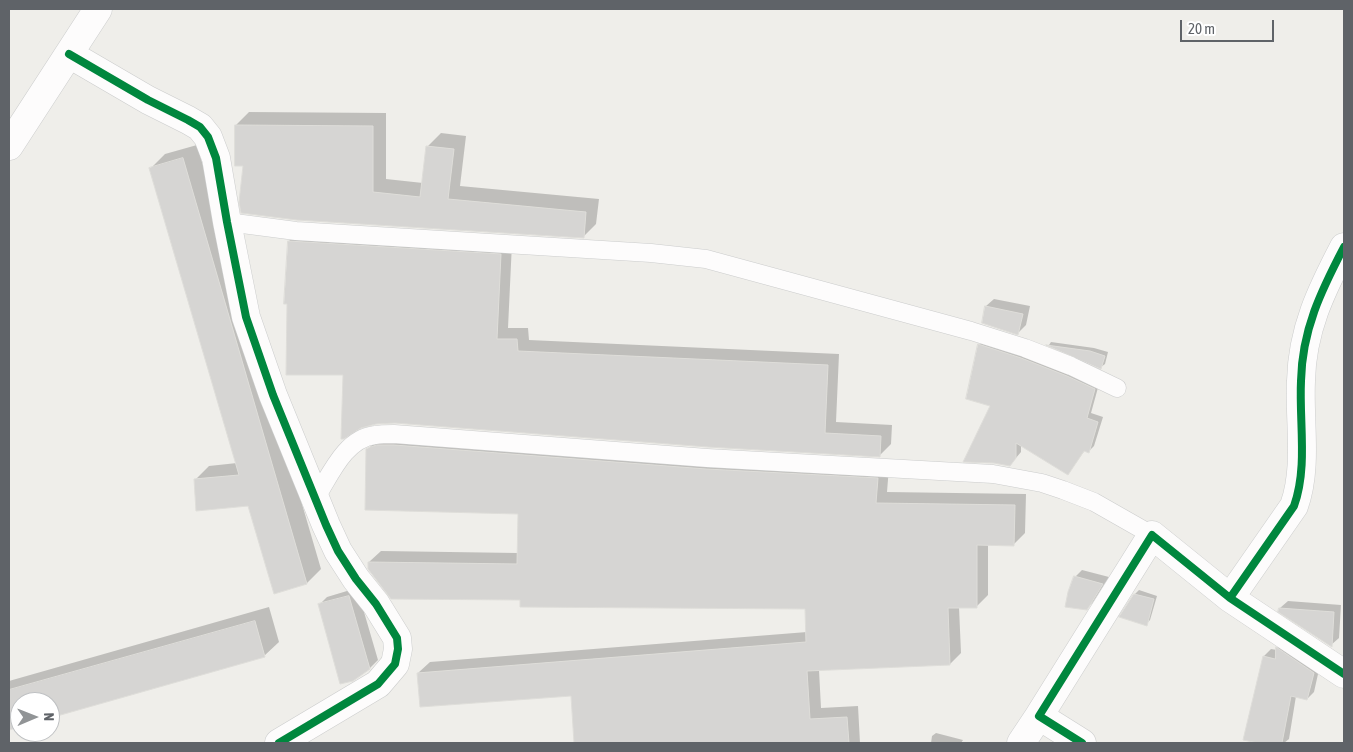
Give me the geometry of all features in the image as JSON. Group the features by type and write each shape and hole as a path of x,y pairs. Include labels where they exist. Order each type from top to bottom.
{"street":[{"path":"9,146 98,9"},
{"path":"69,54 148,100 200,127 208,137 216,158 246,317 273,394 338,551 397,638 398,656 395,664 378,684 279,743"},
{"path":"1230,598 1294,506 1300,490 1302,470 1300,378 1303,349 1309,322 1344,247"},
{"path":"1021,743 1152,535 1230,598 1344,674"},
{"path":"1039,716 1082,743"}],"lane":[{"path":"227,222 296,230 651,253 706,259 971,331 1025,348 1117,388"},
{"path":"315,499 346,450 356,442 373,435 394,434 697,457 993,474 1042,483 1063,490 1094,502 1152,535"}],"building":[{"path":"235,125 373,126 373,192 420,197 426,146 454,149 448,199 586,212 584,238 297,220 241,213 239,202 243,166 235,166"},
{"path":"183,158 307,584 274,594 248,506 196,511 194,479 239,475 149,168"},
{"path":"288,241 501,254 497,339 517,339 518,351 828,365 825,433 881,436 880,457 708,447 395,423 376,424 361,428 341,439 343,375 286,375 287,304 284,304"},
{"path":"985,306 1023,314 1018,335 982,323"},
{"path":"978,344 1021,358 1095,389 1087,418 1098,422 1089,453 1084,451 1068,475 1016,443 1016,458 1010,466 994,463 963,462 990,406 966,399"},
{"path":"1046,345 1090,351 1105,356 1101,369"},
{"path":"377,445 706,469 878,478 876,503 1015,505 1014,546 977,545 977,608 948,608 950,665 807,671 810,719 847,717 849,743 574,743 571,696 420,707 417,673 806,642 805,609 520,607 520,600 391,599 368,569 368,562 517,564 518,514 365,510 366,449"},
{"path":"1074,576 1103,584 1087,610 1065,607"},
{"path":"1134,594 1154,599 1147,626 1119,617"},
{"path":"349,596 370,669 353,681 340,684 318,604"},
{"path":"1279,608 1334,612 1332,647 1278,612"},
{"path":"255,621 265,657 60,715 60,692 10,692 9,730 9,690"},
{"path":"1276,647 1314,673 1307,700 1291,696 1282,743 1258,743 1243,740 1263,656 1275,659"}],"cycle path":[{"path":"69,54 148,100 200,127 208,137 216,158 246,317 273,395 338,551 356,579 376,604 397,638 398,649 395,664 378,684 279,743"},
{"path":"1230,598 1294,506 1301,476 1301,381 1305,345 1314,311 1344,247"},
{"path":"1082,743 1039,716 1152,535 1230,598 1344,674"}]}
